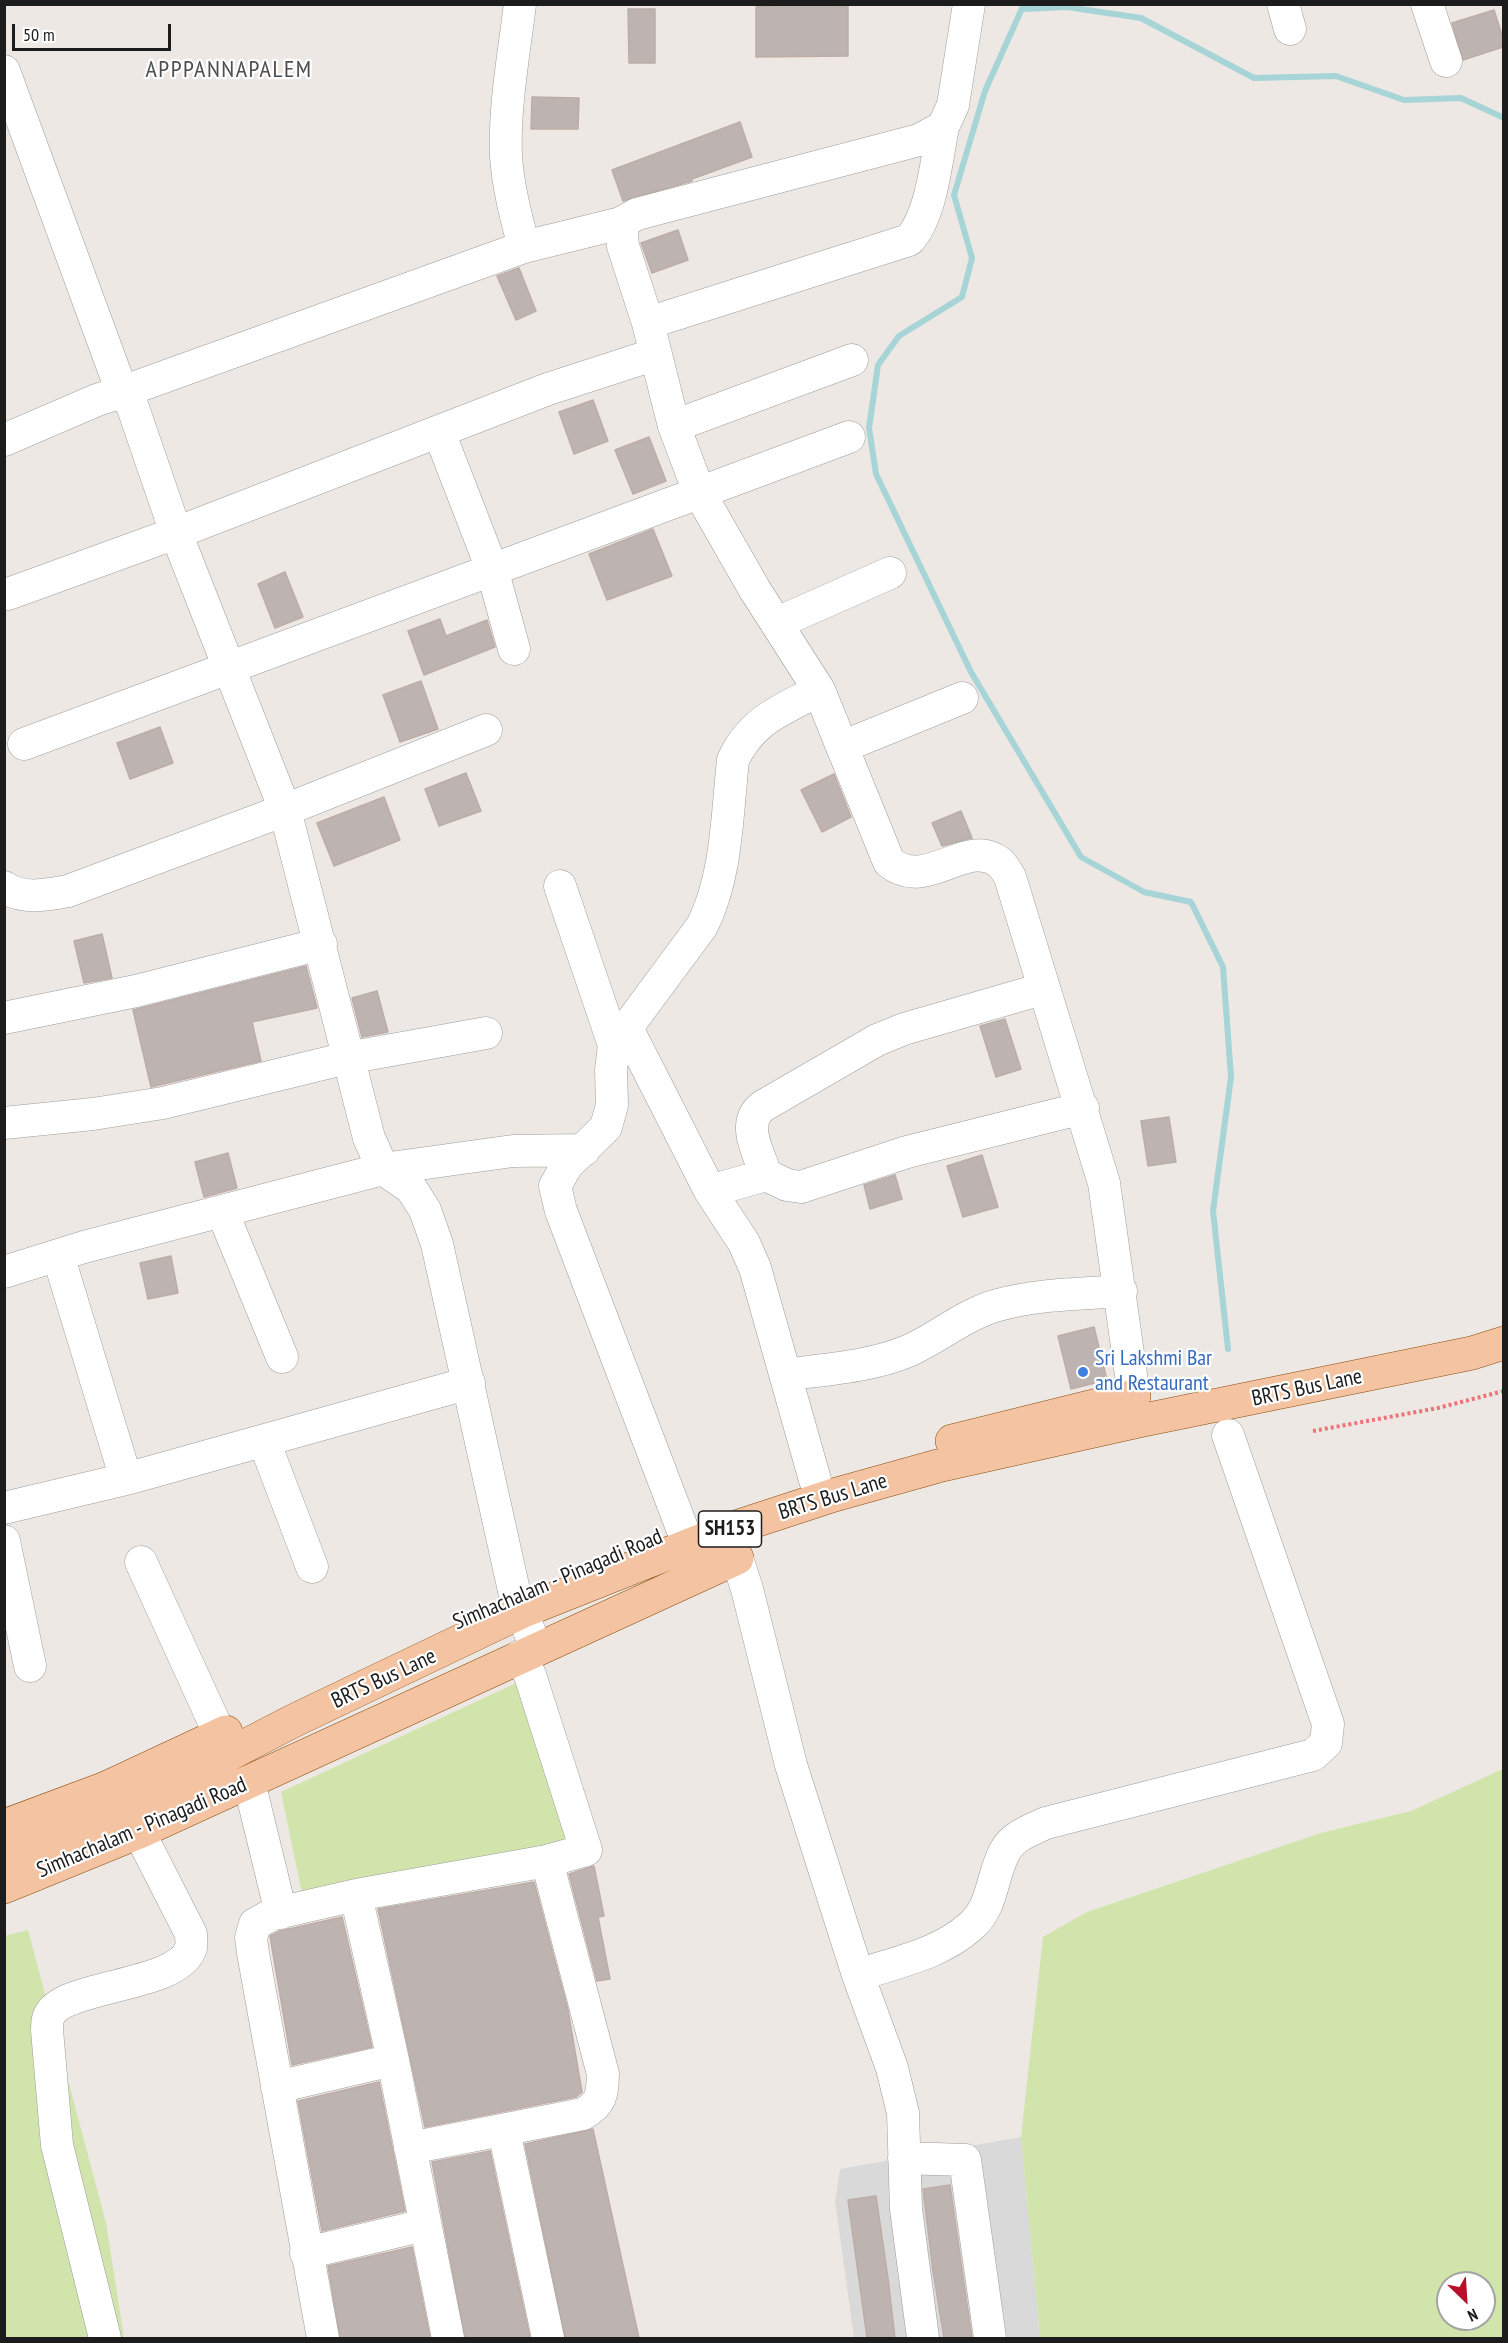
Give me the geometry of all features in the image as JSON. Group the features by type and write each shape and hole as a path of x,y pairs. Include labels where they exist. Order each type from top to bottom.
{"main road":[{"name":"BRTS Bus Lane","path":"4,1854 147,1797 518,1604 730,1529 926,1469 1139,1421 1472,1353 1503,1343"},
{"name":"Simhachalam - Pinagadi Road","path":"4,1826 106,1788 682,1528 815,1480 970,1436 1134,1396"},
{"name":"Simhachalam - Pinagadi Road","path":"4,1887 139,1832 737,1558"}],"street":[{"path":"520,4 508,114 506,156 511,198 524,247"},
{"path":"648,323 909,240 918,231 925,211 943,128 953,105 969,4"},
{"path":"1427,4 1446,61"},
{"path":"5,72 122,392 132,405 176,533 285,810 369,1138 383,1169 411,1188 425,1210 436,1244 469,1383 518,1604 528,1652 530,1675 586,1850 547,1861 281,1912 255,1924 251,1938 323,2338"},
{"path":"4,440 97,400 524,247 621,223 637,214 919,140 943,128"},
{"path":"621,223 623,246 648,323 674,426 699,492 754,590 819,690 889,862 900,870 913,874 977,854 999,861 1010,877 1042,989 1083,1108 1104,1183 1134,1396"},
{"path":"8,594 176,533 548,390 656,354"},
{"path":"674,426 852,360"},
{"path":"439,432 492,569 514,649"},
{"path":"24,744 849,437"},
{"path":"777,623 890,573"},
{"path":"682,1528 556,1196 558,1178 606,1127 612,1105 611,1070 621,1036 702,926 712,906 718,884 733,760 741,743 755,726 819,690"},
{"path":"842,747 962,698"},
{"path":"4,887 12,892 42,896 68,891 285,810 486,730"},
{"path":"560,886 621,1036 710,1191 744,1243 755,1268 815,1480"},
{"path":"4,1018 136,991 321,944"},
{"path":"766,1175 751,1126 755,1112 763,1106 877,1040 904,1029 1042,989"},
{"path":"4,1123 93,1114 163,1103 347,1058 486,1033"},
{"path":"710,1191 766,1175 787,1185 801,1187 907,1152 1083,1108"},
{"path":"4,1272 58,1255 383,1169 513,1151 584,1150"},
{"path":"222,1211 282,1357"},
{"path":"58,1255 126,1479"},
{"path":"786,1375 871,1362 908,1351 970,1316 997,1305 1034,1298 1121,1291"},
{"path":"4,1508 126,1479 469,1383"},
{"path":"858,1975 941,1948 973,1925 990,1899 1005,1851 1019,1836 1046,1823 1313,1755 1326,1743 1328,1724 1228,1435"},
{"path":"264,1441 312,1567"},
{"path":"4,1542 30,1666"},
{"path":"737,1558 747,1589 791,1765 858,1975 892,2068 903,2113 906,2209 923,2338"},
{"path":"141,1562 220,1735"},
{"path":"249,1782 281,1912"},
{"path":"105,2338 57,2145 47,2030 49,2015 63,2002 162,1972 182,1961 191,1948 191,1934 139,1832"},
{"path":"410,2148 583,2114 596,2106 602,2092 603,2074 547,1861"},
{"path":"356,1896 393,2060 448,2338"},
{"path":"277,2087 393,2060"},
{"path":"504,2131 548,2338"},
{"path":"904,2158 964,2160 990,2338"},
{"path":"306,2253 425,2225"}],"path":[{"path":"1313,1431 1438,1408 1503,1391"}],"shaded area":[{"path":"1021,2137 1040,2338 854,2338 835,2201 840,2169"}],"green space":[{"path":"523,1680 573,1841 302,1893 281,1792"},
{"path":"1503,1769 1503,2338 1040,2338 1021,2137 1043,1937 1087,1912 1321,1833 1411,1811"},
{"path":"28,1930 106,2223 124,2338 5,2338 4,1936"}],"building":[{"path":"795,4 848,6 848,56 756,57 756,7"},
{"path":"628,9 655,9 655,63 629,63"},
{"path":"1494,10 1503,38 1503,47 1463,60 1452,23"},
{"path":"532,97 579,98 578,129 531,129"},
{"path":"740,122 752,157 692,179 692,181 623,201 612,170"},
{"path":"678,230 688,260 652,273 641,243"},
{"path":"519,268 536,311 516,320 497,276"},
{"path":"593,400 608,441 574,454 559,412"},
{"path":"649,437 666,481 633,494 615,450"},
{"path":"653,529 672,576 607,600 589,554"},
{"path":"285,572 303,617 275,628 258,584"},
{"path":"440,619 446,636 487,620 495,647 424,675 408,631"},
{"path":"421,681 438,729 400,742 383,695"},
{"path":"160,727 173,763 130,779 117,743"},
{"path":"466,773 481,811 439,826 425,789"},
{"path":"834,774 851,817 822,832 801,790"},
{"path":"384,797 400,840 334,866 317,823"},
{"path":"961,811 972,838 942,846 932,823"},
{"path":"102,934 112,978 84,983 74,941"},
{"path":"306,966 317,1008 252,1022 261,1061 151,1087 133,1010"},
{"path":"377,991 388,1032 362,1037 352,998"},
{"path":"1005,1019 1021,1069 996,1077 980,1026"},
{"path":"1169,1117 1176,1162 1148,1166 1141,1121"},
{"path":"228,1153 237,1188 204,1197 195,1162"},
{"path":"982,1155 998,1207 963,1217 947,1166"},
{"path":"895,1175 902,1199 870,1209 864,1185"},
{"path":"171,1256 178,1293 148,1299 140,1263"},
{"path":"1094,1327 1107,1380 1071,1389 1058,1336"},
{"path":"594,1866 604,1916 598,1917 610,1979 597,1981 569,1874"},
{"path":"534,1882 568,2010 582,2092 576,2097 425,2127 378,1909"},
{"path":"342,1917 372,2047 292,2065 270,1936 280,1931"},
{"path":"379,2082 405,2211 322,2231 298,2101"},
{"path":"593,2129 639,2338 565,2338 525,2144"},
{"path":"490,2151 530,2338 465,2338 432,2162"},
{"path":"950,2185 972,2338 944,2338 933,2271 923,2189"},
{"path":"876,2196 895,2338 867,2338 848,2200"},
{"path":"412,2247 430,2338 340,2338 328,2266"}],"waterway":[{"path":"1024,4 985,91 954,195 972,258 962,297 899,336 878,365 869,428 876,474 971,672 1081,857 1144,892 1191,902 1223,967 1231,1077 1213,1211 1228,1349"},
{"path":"1024,9 1067,7 1141,18 1254,78 1336,76 1404,100 1461,98 1504,118"}],"place":[{"name":"Sri Lakshmi Bar and Restaurant","path":"1083,1372"}],"district":[{"name":"APPPANNAPALEM","path":"229,70"}]}
